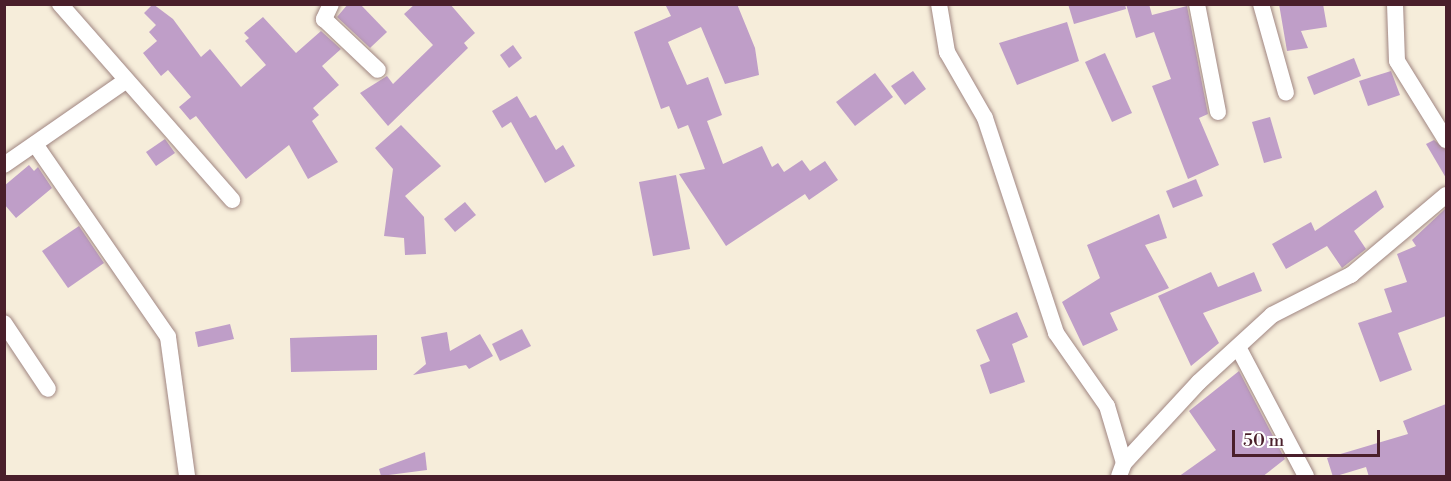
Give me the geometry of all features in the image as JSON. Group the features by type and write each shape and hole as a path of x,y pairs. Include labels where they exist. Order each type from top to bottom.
{"street":[{"path":"60,4 124,82 232,200"},
{"path":"331,4 324,19 378,70"},
{"path":"939,4 947,52 985,118 1056,333 1107,406 1122,470"},
{"path":"1197,4 1218,111"},
{"path":"1261,4 1286,93"},
{"path":"1395,4 1397,61 1446,140"},
{"path":"4,165 124,82"},
{"path":"35,144 168,337 187,477"},
{"path":"1122,470 1238,347 1272,315 1351,274 1446,195"},
{"path":"4,322 48,389"},
{"path":"1238,347 1306,477"}],"building":[{"path":"153,4 173,19 201,57 210,49 241,87 266,65 245,41 249,38 244,33 263,17 296,53 321,31 341,49 322,66 339,85 313,108 319,115 312,121 338,162 308,179 289,145 246,179 196,116 190,120 179,107 191,97 168,70 161,76 143,53 157,41 149,32 156,25 144,13"},
{"path":"348,4 360,4 387,32 370,48 337,17"},
{"path":"415,4 450,4 475,33 464,43 468,48 388,126 360,93 387,76 393,84 433,45 404,14"},
{"path":"665,4 737,4 755,48 759,75 725,84 701,27 668,42 687,85 708,77 722,115 707,121 723,164 762,146 772,167 778,163 784,172 802,160 810,171 825,161 838,180 809,200 805,194 726,246 679,174 705,169 688,125 678,129 669,106 661,109 634,32 671,16"},
{"path":"1068,4 1125,4 1126,9 1074,24"},
{"path":"1126,4 1149,4 1152,15 1187,6 1208,114 1199,118 1219,165 1188,179 1152,86 1171,79 1154,32 1136,38"},
{"path":"1279,4 1323,4 1327,27 1301,31 1308,48 1287,51"},
{"path":"1067,22 1079,61 1017,85 999,43"},
{"path":"513,45 522,58 509,68 500,55"},
{"path":"1105,53 1132,113 1112,122 1085,62"},
{"path":"1354,58 1361,76 1314,95 1307,77"},
{"path":"913,71 926,89 905,105 891,86"},
{"path":"1391,71 1400,95 1368,106 1359,81"},
{"path":"875,73 893,97 855,126 836,102"},
{"path":"517,96 530,118 536,115 556,150 563,145 575,166 545,183 511,122 502,128 492,111"},
{"path":"1270,117 1282,158 1264,163 1252,122"},
{"path":"401,125 441,166 405,196 424,217 426,254 405,255 404,238 384,236 393,169 375,148"},
{"path":"165,139 175,153 156,166 146,152"},
{"path":"1434,140 1446,150 1446,178 1426,144"},
{"path":"29,165 34,171 38,167 52,188 16,218 4,204 4,186"},
{"path":"676,175 690,249 653,256 639,182"},
{"path":"1196,179 1203,196 1173,208 1166,191"},
{"path":"1376,190 1384,207 1354,231 1366,249 1342,268 1327,246 1286,269 1272,244 1311,222 1315,231"},
{"path":"465,202 476,215 455,232 444,219"},
{"path":"1446,208 1446,316 1398,333 1412,370 1380,382 1358,323 1392,312 1384,289 1407,282 1397,254 1416,246 1412,240"},
{"path":"1159,214 1167,238 1145,245 1169,288 1110,313 1118,330 1083,346 1062,302 1100,278 1087,245"},
{"path":"79,226 104,263 68,288 42,251"},
{"path":"1211,272 1218,287 1254,272 1262,291 1203,313 1219,343 1191,366 1158,296"},
{"path":"1017,312 1028,337 1012,344 1025,382 990,394 980,365 990,361 976,330"},
{"path":"230,324 234,339 198,347 195,332"},
{"path":"522,329 531,346 500,361 492,344"},
{"path":"447,332 450,351 480,334 493,356 469,369 466,365 413,375 426,364 421,337"},
{"path":"377,335 377,370 291,372 290,338"},
{"path":"1239,371 1285,459 1262,477 1178,477 1216,450 1189,411"},
{"path":"1446,404 1446,477 1369,477 1366,467 1333,477 1327,458 1408,434 1403,421"},
{"path":"425,452 427,470 381,476 379,469"}]}
